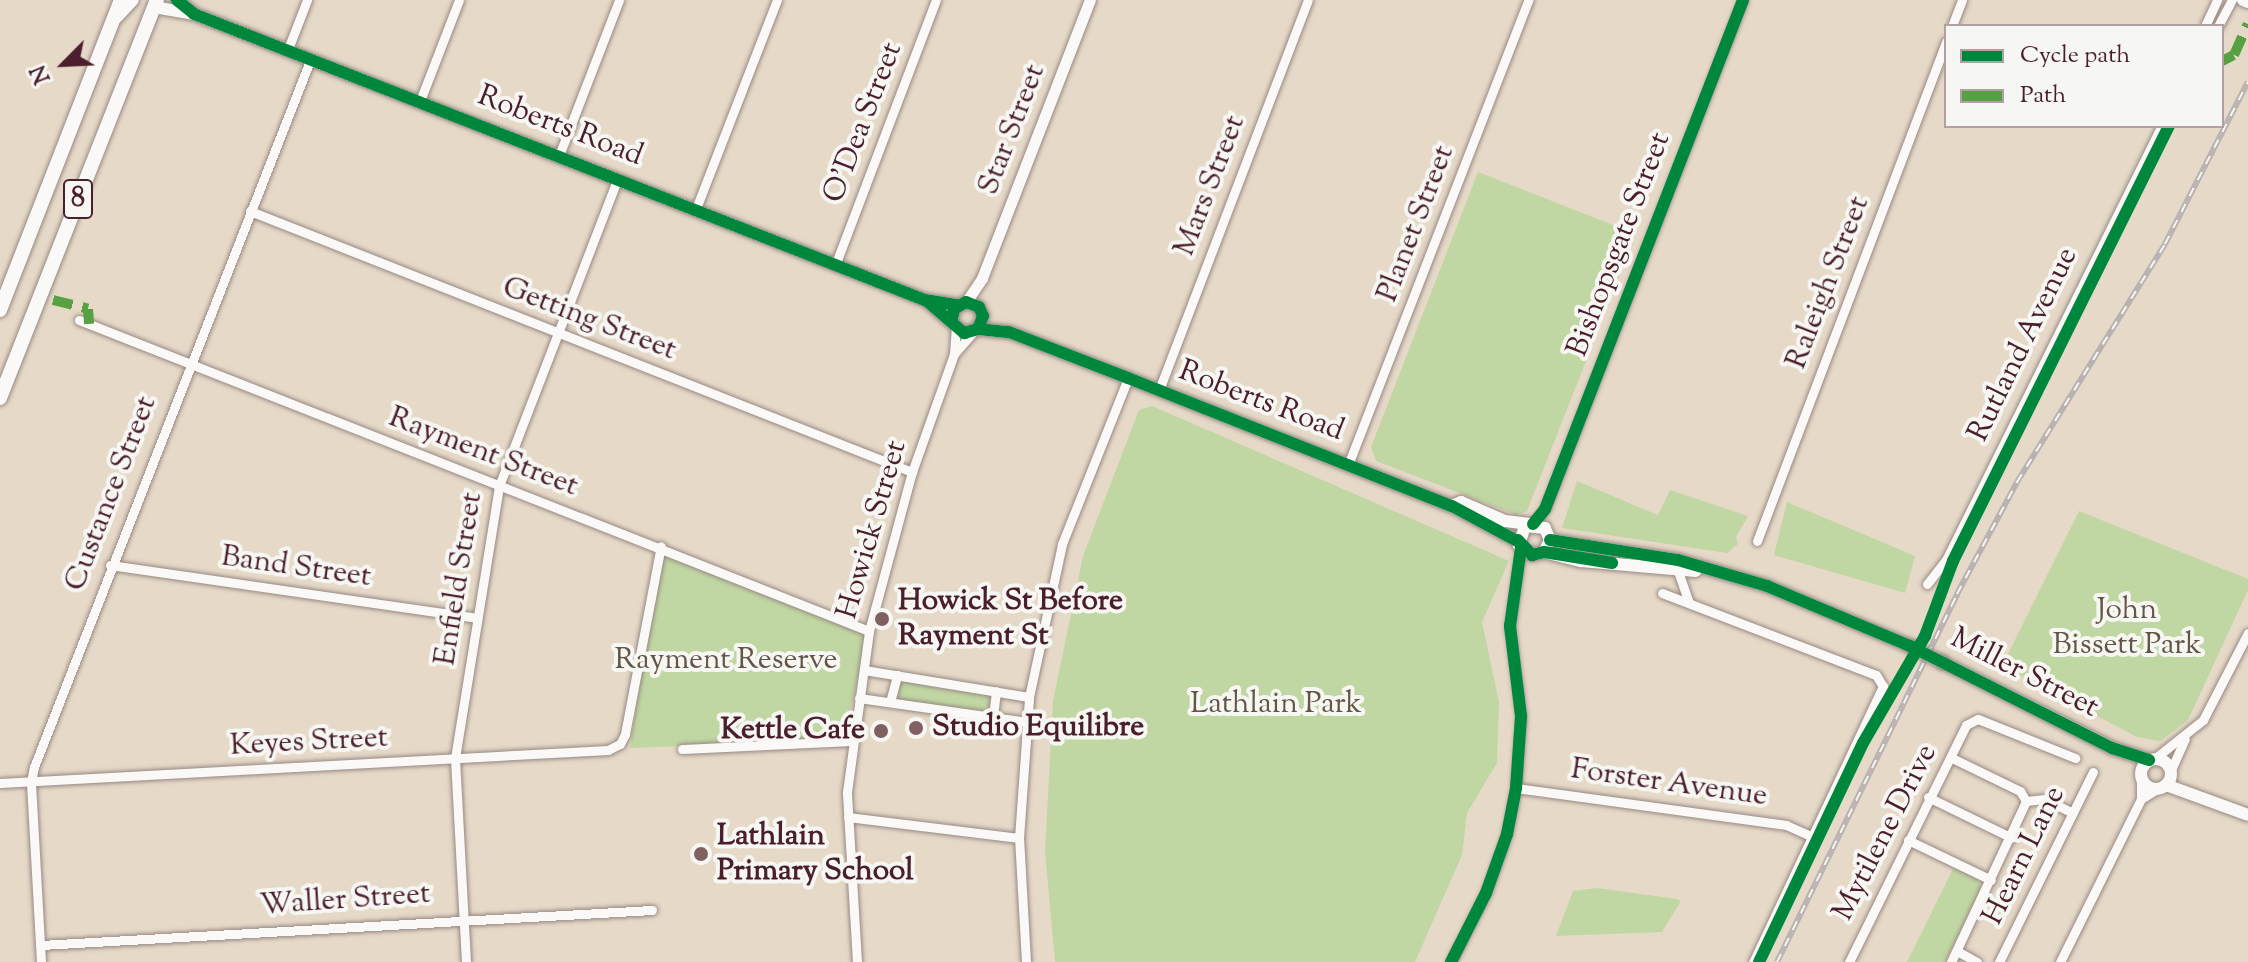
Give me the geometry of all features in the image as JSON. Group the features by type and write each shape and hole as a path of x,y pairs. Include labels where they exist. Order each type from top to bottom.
{"highway":[{"name":"8","path":"0,310 121,0"},
{"name":"8","path":"0,398 156,3"}],"main road":[{"path":"115,20 133,0"},
{"name":"Roberts Road","path":"177,0 194,14 697,206 925,300 962,304 981,310 1009,332 1452,506 1520,545 1540,537 1678,560 1821,606 1912,647"},
{"name":"Roberts Road","path":"156,3 180,15 194,14"},
{"name":"Roberts Road","path":"925,300 954,324 975,331 1009,332"},
{"path":"954,324 962,304"},
{"path":"975,331 981,310"},
{"name":"Roberts Road","path":"1452,506 1461,502 1540,537 1678,571 1708,570"},
{"path":"1520,545 1521,530 1540,537"},
{"name":"Miller Street","path":"1912,647 2146,766"},
{"path":"2146,766 2166,780 2248,815"},
{"path":"2146,766 2166,780"}],"street":[{"path":"288,49 307,0"},
{"path":"420,101 459,0"},
{"path":"560,153 619,0"},
{"path":"697,206 777,0"},
{"name":"O'Dea Street","path":"836,263 936,0"},
{"name":"Star Street","path":"962,304 982,278 1090,0"},
{"name":"Mars Street","path":"1159,390 1308,0"},
{"name":"Planet Street","path":"1348,465 1528,0"},
{"name":"Bishopsgate Street","path":"1520,575 1540,537 1545,509 1743,0"},
{"path":"1953,24 1962,0"},
{"path":"2206,24 2217,0"},
{"path":"2219,24 2232,0"},
{"name":"Raleigh Street","path":"1757,541 1944,47"},
{"name":"Custance Street","path":"41,962 31,782 110,565 311,58"},
{"name":"Rutland Avenue","path":"1927,584 1947,558 2160,128"},
{"name":"Enfield Street","path":"466,962 455,758 499,486 618,178"},
{"name":"Getting Street","path":"250,211 912,472"},
{"name":"Star Street","path":"981,310 982,278"},
{"name":"Rayment Street","path":"79,320 499,486 661,546 869,631"},
{"name":"Howick Street","path":"857,962 848,817 852,741 869,631 912,472 954,354 954,324"},
{"name":"Howick Street","path":"954,354 975,331"},
{"path":"1026,962 1019,838 1029,697 1062,544 1128,378"},
{"path":"1451,962 1486,893 1507,834 1516,788 1521,716 1510,626 1520,575 1520,545"},
{"name":"Keyes Street","path":"0,783 608,750 620,744 661,546"},
{"name":"Band Street","path":"110,565 476,618"},
{"path":"1678,571 1689,603"},
{"path":"1662,593 1876,675 1883,686 1753,962"},
{"path":"2060,962 2141,799 2146,766 2185,739 2203,720 2248,633"},
{"path":"864,670 1029,697"},
{"path":"890,702 897,675"},
{"path":"993,716 996,691"},
{"path":"859,698 1027,722"},
{"name":"Miller Street","path":"1966,725 1978,719 2075,758"},
{"name":"Mytilene Drive","path":"1849,962 1966,725"},
{"path":"2141,799 2166,780 2185,739"},
{"path":"682,749 852,741"},
{"path":"1952,758 2020,791 2026,801"},
{"name":"Hearn Lane","path":"1999,962 2093,772"},
{"name":"Forster Avenue","path":"1516,788 1786,825 1813,837"},
{"path":"1928,797 2012,838"},
{"path":"2026,801 2045,799 2073,813"},
{"path":"1951,962 2012,838 2026,801"},
{"path":"848,817 1019,838"},
{"path":"1908,840 1991,880"},
{"name":"Waller Street","path":"41,945 463,918 652,910"},
{"path":"1957,951 1977,962"}],"green space":[{"path":"1478,172 1636,234 1527,511 1517,515 1376,461 1371,447"},
{"name":"Lathlain Park","path":"1152,406 1509,561 1482,622 1499,702 1497,763 1467,813 1462,855 1415,962 1055,962 1045,852 1053,701 1083,556 1139,410"},
{"path":"1577,481 1658,515 1670,490 1748,516 1736,537 1738,544 1727,553 1562,528"},
{"path":"1787,502 1915,556 1905,593 1774,555"},
{"name":"John Bissett Park","path":"2079,511 2248,579 2248,590 2188,720 2160,741 2137,737 2002,666"},
{"name":"Rayment Reserve","path":"661,546 869,631 843,740 630,748"},
{"path":"897,675 996,691 993,716 890,702"},
{"path":"1954,867 1978,879 1981,889 1945,962 1907,962"},
{"path":"1597,888 1681,901 1662,932 1556,936 1573,891"}],"railway":[{"path":"1777,962 1957,594 2017,482 2165,244 2248,82"}],"marked path":[{"path":"2224,60 2234,55 2248,24"},
{"path":"53,300 88,309 89,324"}],"cycle path":[{"path":"177,0 194,14 925,300 958,305"},
{"path":"1533,524 1545,509 1743,0"},
{"path":"1759,962 1863,743 1925,636 1953,561 2168,128"},
{"path":"928,302 964,333 978,329 983,316 979,307 966,302 954,309 952,320"},
{"path":"978,329 1009,332 1128,378 1452,506 1519,542"},
{"path":"1518,540 1532,555 1544,552 1612,563"},
{"path":"1550,540 1678,560 1767,586 1912,647 2112,748 2149,760"},
{"path":"1451,962 1486,893 1507,834 1516,788 1521,716 1510,626 1521,548"}],"place":[{"name":"Howick St Before Rayment St","path":"882,619"},
{"name":"Studio Equilibre","path":"916,728"},
{"name":"Kettle Cafe","path":"881,731"},
{"name":"Lathlain Primary School","path":"701,854"}]}
